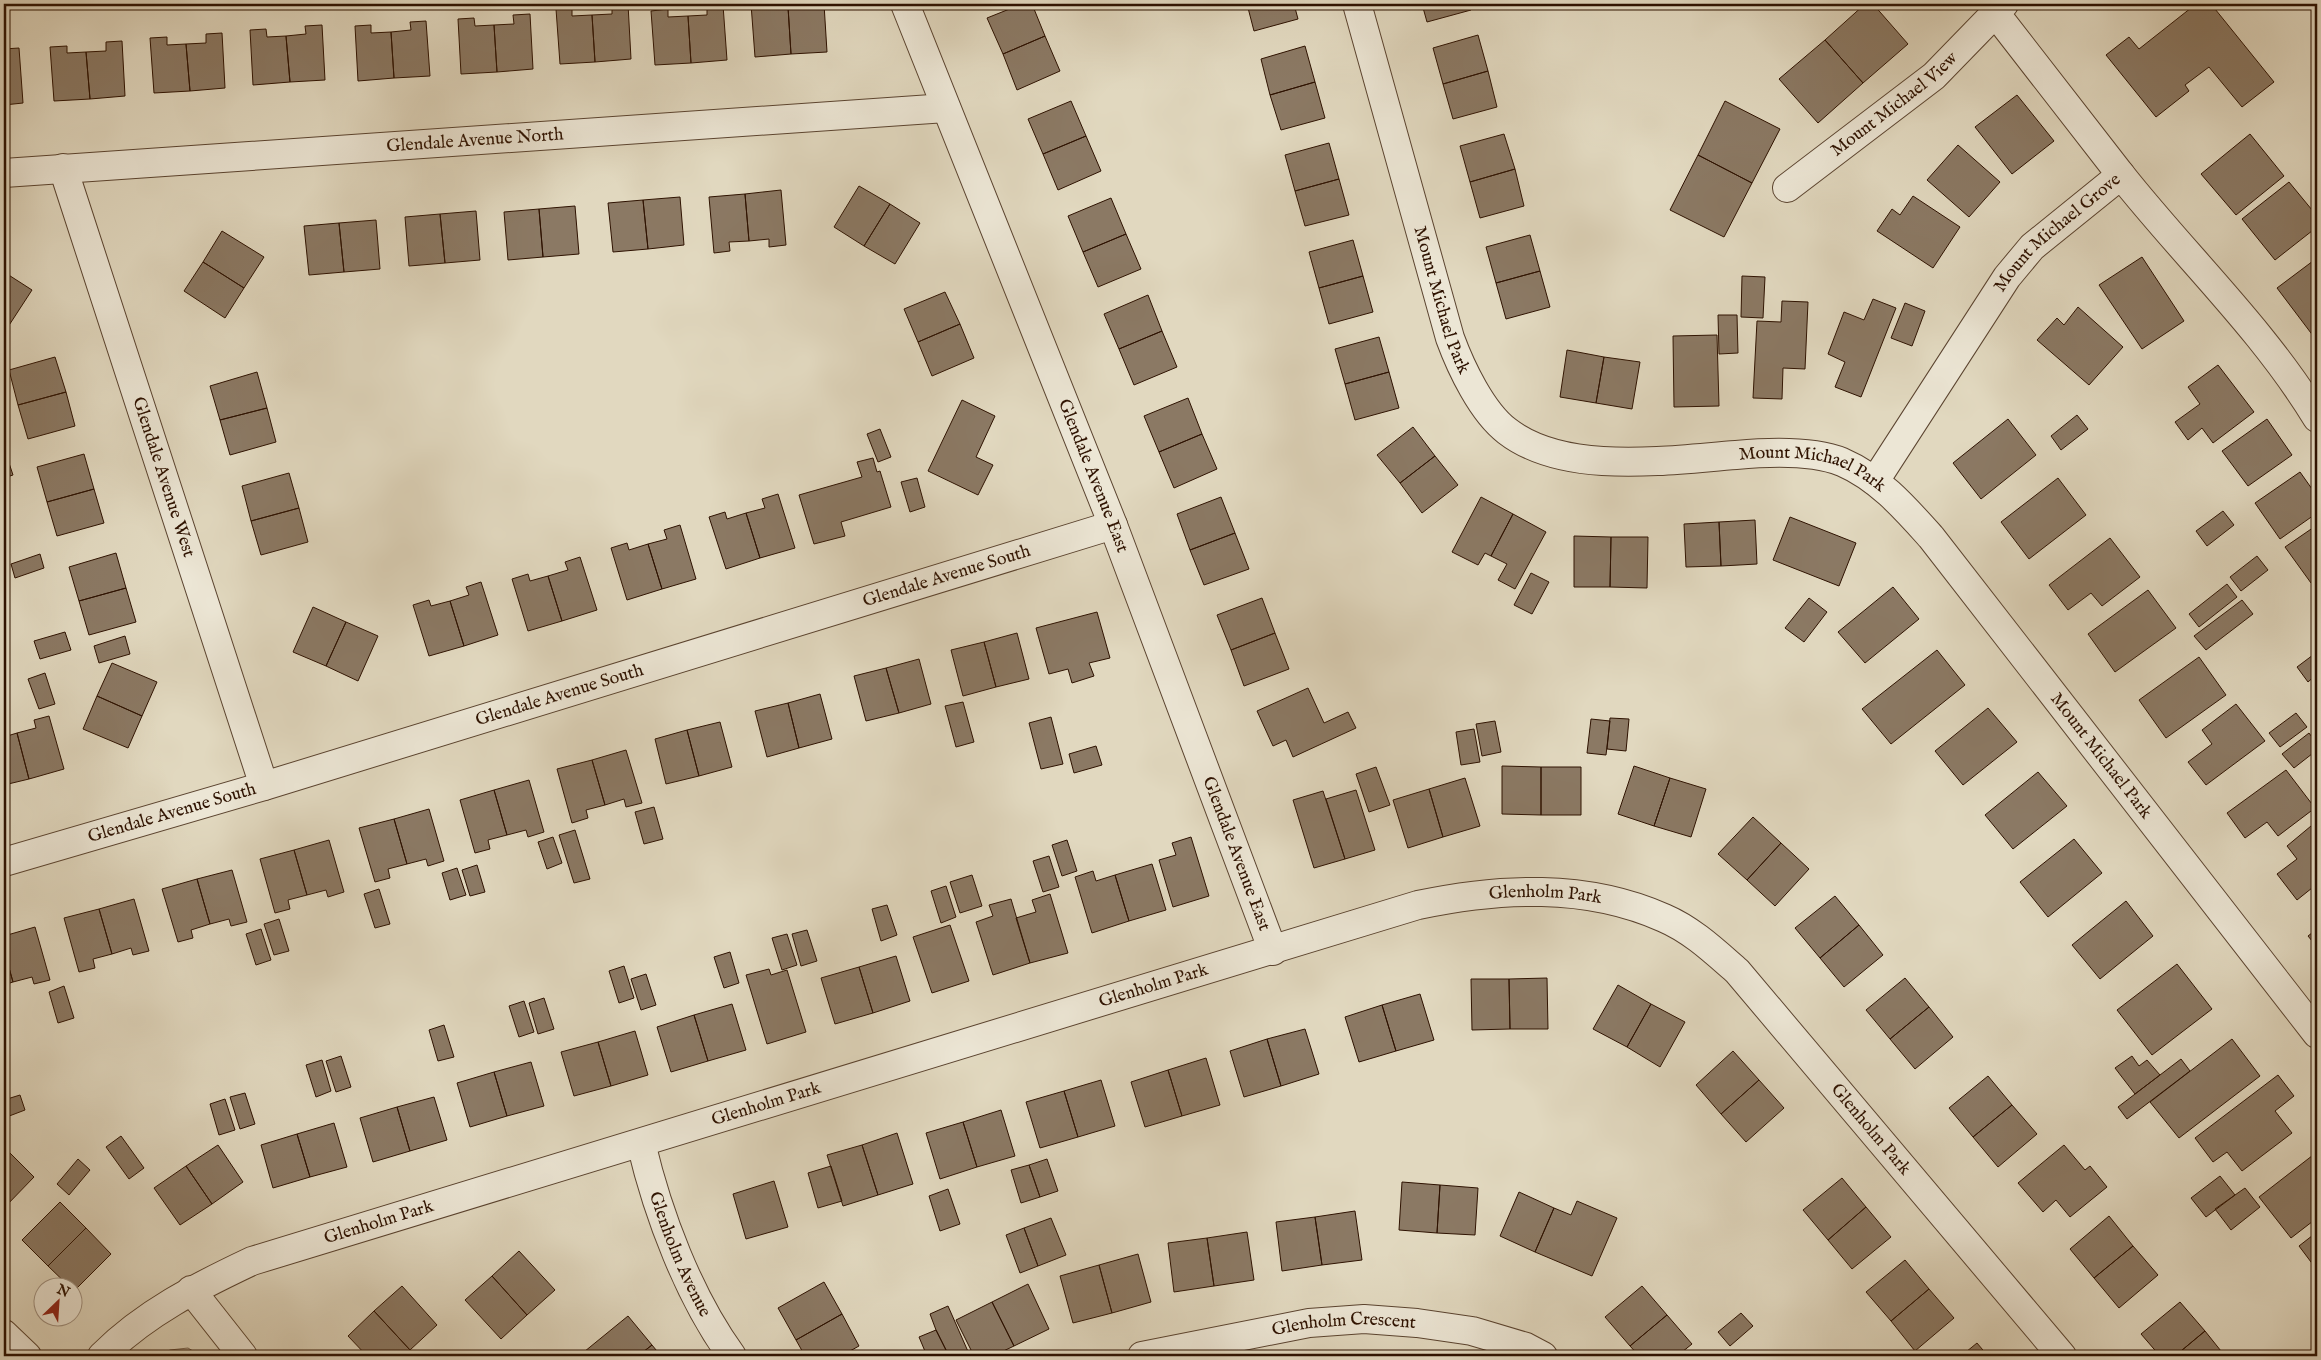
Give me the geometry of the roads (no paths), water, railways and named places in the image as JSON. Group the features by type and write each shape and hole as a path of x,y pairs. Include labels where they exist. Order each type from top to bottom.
{"street":[{"name":"Glendale Avenue East","path":"905,4 1113,525 1273,951"},
{"name":"Mount Michael Park","path":"1357,4 1450,338 1464,376 1506,430 1528,445 1569,456 1646,461 1771,452 1807,455 1840,462 1875,481 1900,502 1932,537 2317,1034"},
{"name":"Mount Michael View","path":"1787,188 1934,76 2000,9 2121,175"},
{"name":"Glendale Avenue North","path":"4,173 946,108"},
{"name":"Glendale Avenue West","path":"63,168 264,786"},
{"name":"Mount Michael Grove","path":"1875,481 2020,262 2032,247 2121,175 2162,227 2266,345 2300,390 2317,418"},
{"name":"Glendale Avenue South","path":"4,862 264,786 1113,525"},
{"name":"Glenholm Park","path":"102,1356 124,1334 159,1309 191,1290 252,1261 1273,951 1418,905 1466,895 1522,891 1576,894 1622,904 1664,918 1699,938 1737,971 2062,1356"},
{"name":"Glenholm Avenue","path":"642,1143 659,1204 684,1270 718,1337 732,1356"},
{"path":"191,1290 243,1356"},
{"name":"Glenholm Crescent","path":"1142,1356 1309,1323 1364,1319 1417,1323 1472,1332 1526,1347 1543,1356"},
{"path":"4,1334 27,1356"}]}
